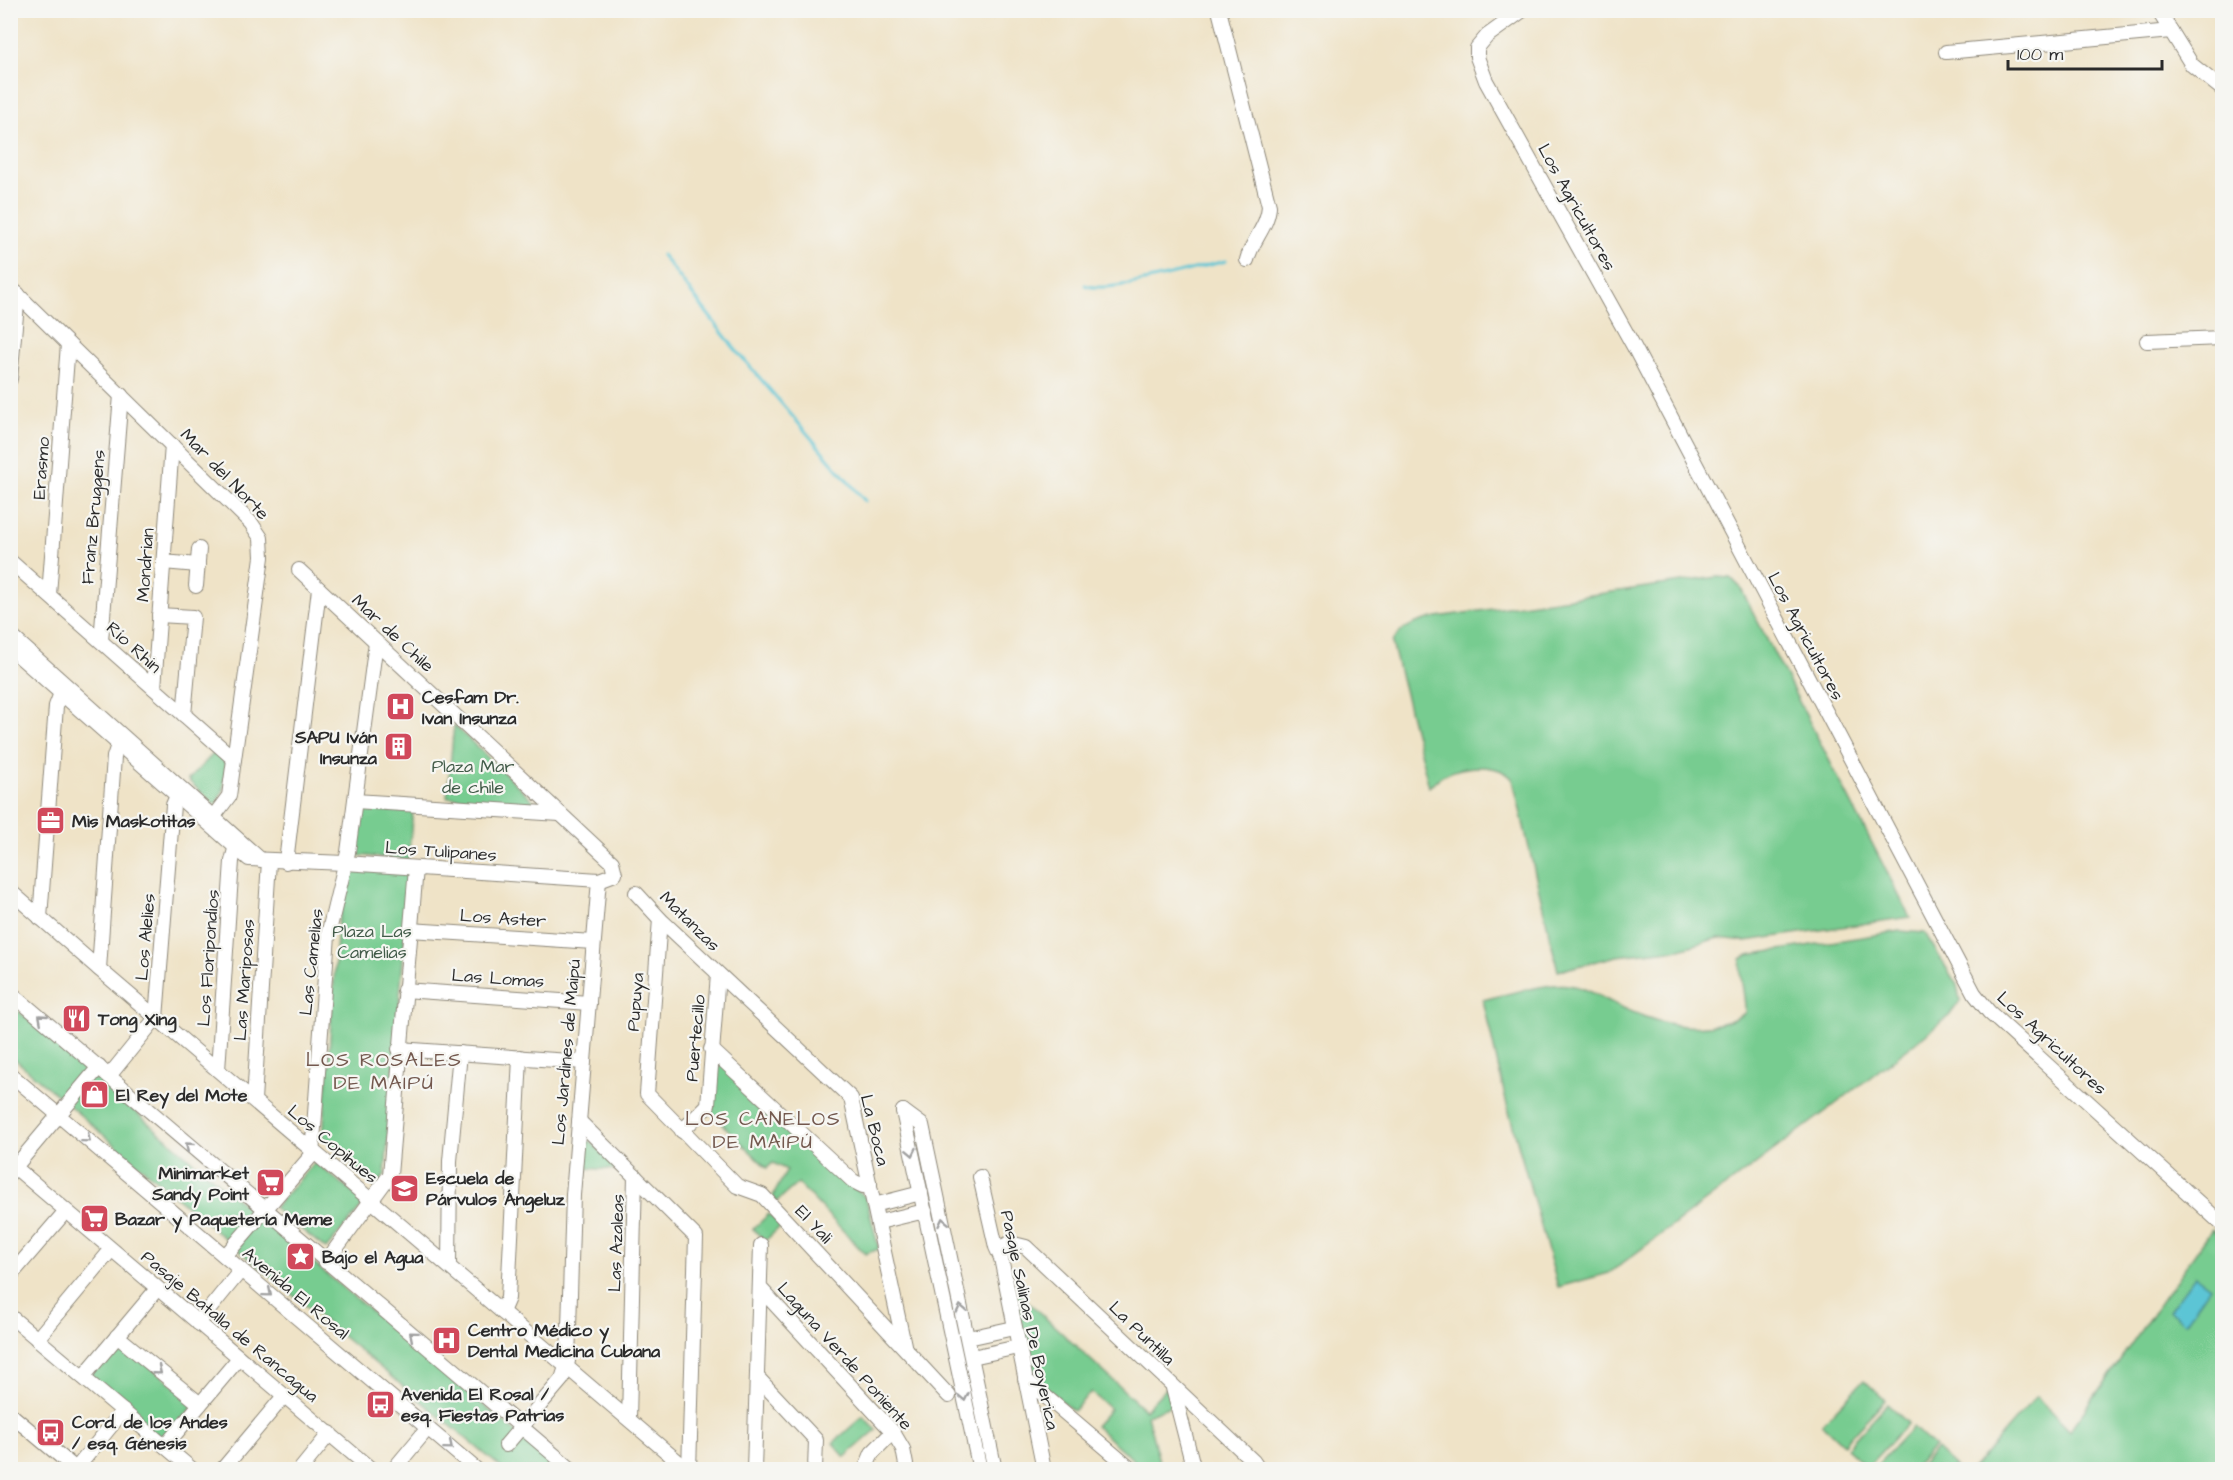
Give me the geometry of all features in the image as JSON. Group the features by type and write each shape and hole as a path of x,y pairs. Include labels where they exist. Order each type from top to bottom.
{"street":[{"path":"1219,10 1269,206 1267,221 1254,240 1247,260"},
{"name":"Los Agricultores","path":"1523,10 1487,36 1477,48 1477,57 1486,81 1633,345 1974,993 1989,1012 2223,1224"},
{"path":"2158,10 2192,65 2223,89"},
{"path":"1946,52 2171,31"},
{"path":"10,379 14,290"},
{"name":"Mar del Norte","path":"14,290 251,523 262,544 229,796 214,816"},
{"path":"2147,341 2223,338"},
{"name":"Erasmo","path":"49,595 68,344"},
{"name":"Franz Bruggens","path":"101,641 121,395"},
{"name":"Mondrian","path":"154,688 172,445"},
{"path":"196,586 199,549"},
{"name":"Río Rhin","path":"10,561 234,759"},
{"path":"163,562 198,565"},
{"name":"Mar de Chile","path":"299,570 612,862 615,874"},
{"path":"286,862 319,589"},
{"path":"159,615 193,617 183,715"},
{"name":"Los Tulipanes","path":"10,635 179,792 235,849 249,859 599,880 615,874"},
{"name":"Las Camelias","path":"313,1151 328,935 345,863 376,642"},
{"name":"Los Tulipanes","path":"10,648 118,745 214,816 266,861"},
{"path":"40,918 56,706 61,693"},
{"path":"99,969 114,757 118,745"},
{"name":"Los Alelies","path":"156,1018 173,805 179,792"},
{"path":"354,801 560,814"},
{"name":"Los Floripondios","path":"218,1070 232,861 235,849"},
{"name":"Las Mariposas","path":"254,1100 266,861"},
{"path":"326,1262 372,1202 390,1174 416,868"},
{"name":"Los Jardines de Maipú","path":"506,1445 562,1379 567,1366 579,1121 599,880"},
{"name":"Los Copihues","path":"10,891 156,1018 689,1470"},
{"name":"Matanzas","path":"636,893 660,920 718,974"},
{"name":"Pupuya","path":"646,1088 660,920"},
{"name":"Los Aster","path":"410,930 594,942"},
{"name":"Puertecillo","path":"682,1131 708,1105 718,974"},
{"name":"La Boca","path":"718,974 847,1092 854,1107 904,1347"},
{"name":"Las Lomas","path":"404,990 589,1002"},
{"path":"10,992 572,1470"},
{"path":"12,1168 58,1116 156,1018"},
{"path":"399,1049 584,1062"},
{"path":"711,1049 853,1181 863,1186 870,1184"},
{"path":"449,1266 450,1161 460,1053"},
{"path":"502,1312 508,1298 520,1058"},
{"name":"Avenida El Rosal","path":"10,1074 477,1470"},
{"name":"El Yali","path":"646,1088 650,1098 737,1186 762,1194 949,1396"},
{"path":"903,1111 922,1125 995,1466 980,1468 921,1193 903,1111"},
{"path":"579,1121 696,1237 689,1470"},
{"path":"225,1256 309,1160 313,1151"},
{"name":"Pasaje Batalla de Rancagua","path":"12,1168 372,1470"},
{"name":"Las Azaleas","path":"629,1419 635,1176"},
{"name":"Pasaje Salinas De Boyerica","path":"980,1177 996,1247 1001,1258 1044,1470"},
{"path":"874,1205 921,1193"},
{"path":"879,1222 925,1211"},
{"path":"10,1276 65,1212"},
{"name":"La Puntilla","path":"1001,1258 1002,1247 1010,1243 1026,1247 1253,1461 1258,1470"},
{"name":"Laguna Verde Poniente","path":"754,1470 761,1245"},
{"path":"38,1339 111,1250"},
{"path":"198,1323 241,1270"},
{"path":"940,1283 955,1280"},
{"path":"83,1377 157,1288"},
{"name":"Laguna Verde Poniente","path":"760,1288 893,1432 903,1449 908,1470"},
{"path":"10,1316 193,1470"},
{"path":"968,1338 1014,1328"},
{"path":"117,1336 200,1404"},
{"path":"972,1357 1018,1347"},
{"path":"165,1446 238,1358"},
{"path":"758,1378 816,1440 815,1470"},
{"path":"1025,1379 1132,1470"},
{"path":"1173,1388 1194,1470"},
{"path":"222,1470 284,1396"},
{"path":"10,1414 76,1469 123,1411"},
{"path":"393,1470 428,1428"},
{"path":"865,1470 872,1453 893,1432"},
{"path":"300,1470 330,1433"}],"green space":[{"path":"1717,577 1731,578 1740,587 1910,917 1746,941 1718,938 1680,949 1617,956 1558,971 1513,780 1500,770 1471,767 1444,775 1429,787 1392,643 1405,628 1437,617"},
{"name":"Plaza Mar de chile","path":"454,725 538,805 447,797"},
{"path":"216,751 226,764 223,791 215,805 188,780"},
{"path":"362,805 413,811 408,860 356,855"},
{"name":"Plaza Las Camelias","path":"354,864 411,865 385,1174 376,1188 323,1137 338,923"},
{"path":"1900,931 1925,933 1957,985 1960,1001 1949,1016 1833,1106 1609,1273 1558,1287 1506,1101 1483,1000 1539,987 1569,985 1585,989 1627,1010 1661,1022 1695,1026 1713,1025 1729,1021 1745,1013 1740,965 1741,959 1748,955"},
{"path":"10,1004 245,1206 560,1469 503,1469 243,1254 11,1056"},
{"path":"718,1063 724,1065 866,1198 879,1249 865,1254 798,1183 776,1202 773,1196 787,1170 773,1163 767,1168 708,1110 714,1067"},
{"path":"583,1134 619,1170 582,1168"},
{"path":"315,1162 365,1203 326,1249 274,1208"},
{"path":"769,1214 781,1226 765,1241 753,1229"},
{"path":"2212,1229 2222,1239 2222,1469 1971,1470 2036,1396 2070,1431"},
{"path":"1012,1287 1145,1410 1166,1388 1171,1393 1173,1405 1147,1415 1161,1469 1144,1469 1095,1426 1110,1409 1091,1392 1073,1411 1033,1376"},
{"path":"119,1341 196,1403 169,1435 159,1437 89,1376"},
{"path":"1864,1380 1885,1400 1843,1444 1822,1424"},
{"path":"1887,1404 1908,1423 1867,1467 1846,1448"},
{"path":"863,1416 876,1430 845,1457 833,1443"},
{"path":"1913,1427 1934,1447 1912,1469 1873,1469"},
{"path":"1936,1449 1957,1469 1917,1469"}],"water":[{"path":"2195,1276 2210,1287 2185,1323 2169,1311"}],"waterway":[{"path":"662,255 735,349 865,501"},
{"path":"1085,285 1096,287 1132,283 1226,261"}],"place":[{"name":"Cesfam Dr. Ivan Insunza","path":"401,707"},
{"name":"SAPU Iván Insunza","path":"398,747"},
{"name":"Mis Maskotitas","path":"51,821"},
{"name":"Tong Xing","path":"77,1019"},
{"name":"El Rey del Mote","path":"95,1095"},
{"name":"Minimarket Sandy Point","path":"270,1183"},
{"name":"Escuela de Párvulos Ángeluz","path":"405,1188"},
{"name":"Bazar y Paquetería Meme","path":"94,1219"},
{"name":"Bajo el Agua","path":"301,1257"},
{"name":"Centro Médico y Dental Medicina Cubana","path":"447,1340"},
{"name":"Avenida El Rosal / esq. Fiestas Patrias","path":"380,1404"},
{"name":"Cord. de los Andes / esq. Génesis","path":"51,1432"}],"district":[{"name":"LOS ROSALES DE MAIPÚ","path":"384,1070"},
{"name":"LOS CANELOS DE MAIPÚ","path":"763,1130"}]}
